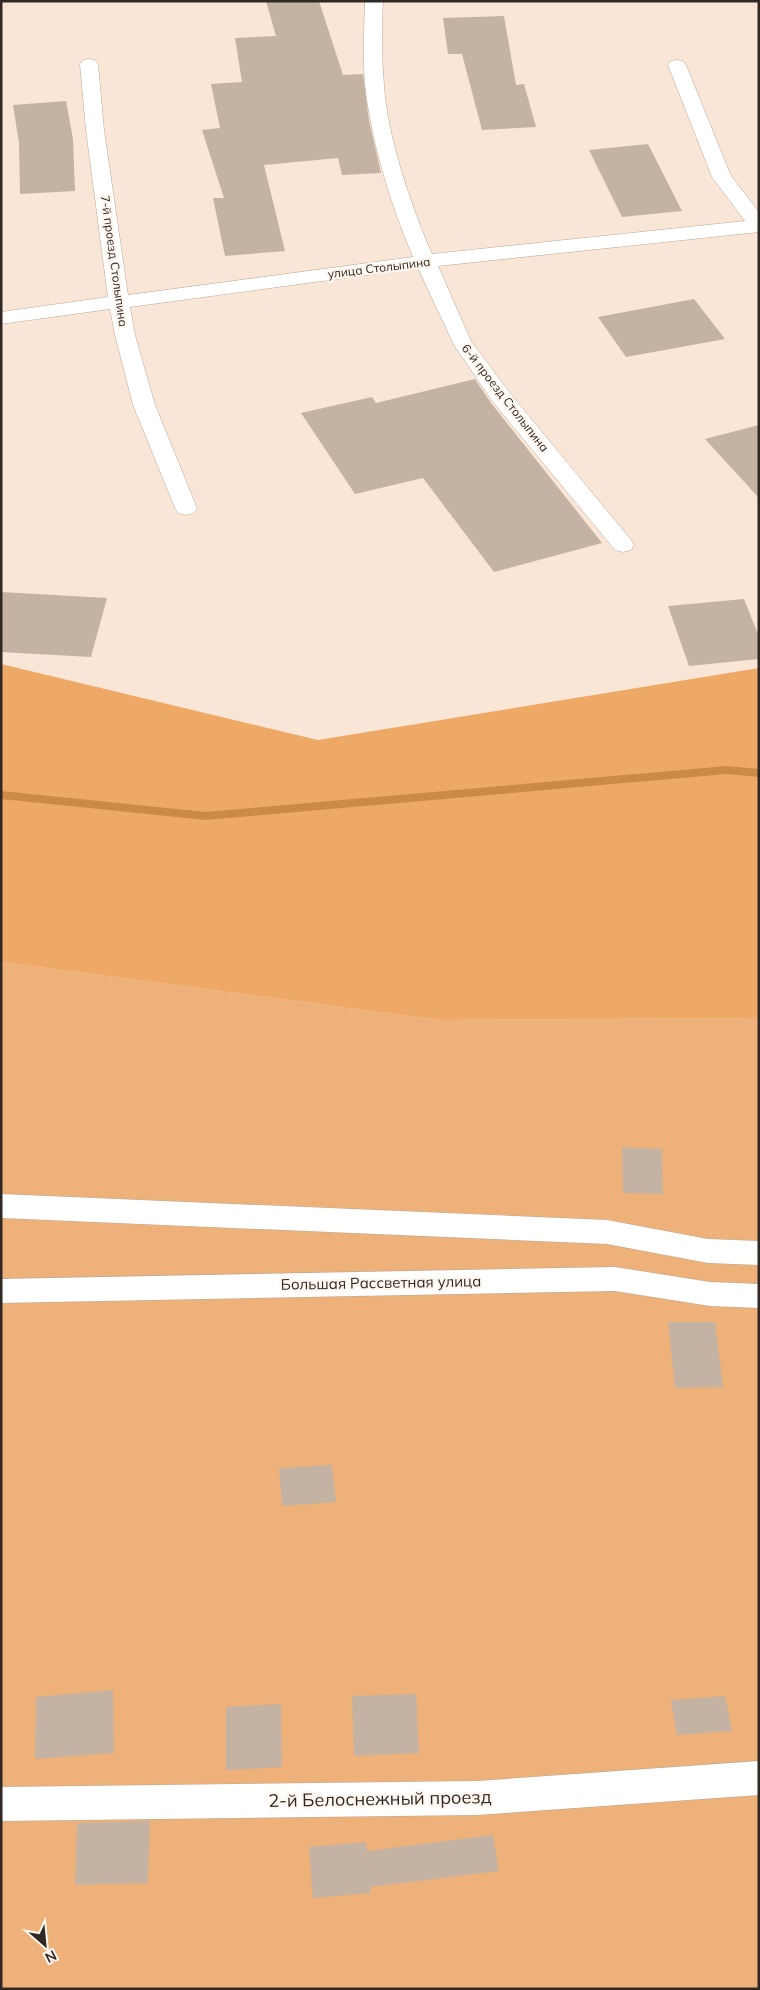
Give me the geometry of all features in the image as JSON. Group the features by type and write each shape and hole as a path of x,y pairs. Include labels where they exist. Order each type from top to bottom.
{"street":[{"name":"6-й проезд Столыпина","path":"374,1 372,45 376,99 392,174 425,261 461,341 501,397 623,545"},
{"name":"7-й проезд Столыпина","path":"89,64 95,130 119,302 144,405 186,508"},
{"path":"677,65 722,177 759,226"},
{"name":"улица Столыпина","path":"1,318 425,261 759,226"},
{"path":"1,1206 607,1232 708,1251 759,1253"},
{"path":"708,1251 710,1294"},
{"name":"Большая Рассветная улица","path":"1,1291 615,1279 710,1294 759,1296"},
{"name":"2-й Белоснежный проезд","path":"1,1804 477,1798 759,1778"}],"shaded area":[{"path":"1,664 318,740 759,668 759,1018 438,1020 1,962"},
{"path":"1,962 438,1020 759,1018 759,1989 1,1989"}],"building":[{"path":"266,1 319,1 343,75 363,74 369,121 381,173 342,175 338,158 264,165 285,251 225,256 213,198 224,198 202,130 220,128 211,84 242,82 235,38 276,36"},
{"path":"504,16 516,85 524,84 536,127 482,130 462,54 448,54 443,18"},
{"path":"66,101 73,139 75,191 20,194 19,143 13,105"},
{"path":"648,144 682,211 622,217 589,150"},
{"path":"694,299 725,339 626,357 598,317"},
{"path":"475,379 491,403 602,543 494,572 423,478 355,494 301,413 372,397 376,403"},
{"path":"759,425 759,498 705,439"},
{"path":"1,592 107,598 91,657 1,652"},
{"path":"744,599 759,637 759,659 689,666 668,606"},
{"path":"622,1147 662,1149 663,1194 623,1193"},
{"path":"668,1322 715,1322 723,1387 675,1388"},
{"path":"332,1465 336,1502 282,1506 279,1468"},
{"path":"113,1690 114,1753 35,1759 36,1697"},
{"path":"416,1694 419,1753 354,1756 352,1696"},
{"path":"725,1696 732,1731 677,1735 671,1700"},
{"path":"281,1704 282,1767 226,1770 226,1707"},
{"path":"150,1821 148,1883 75,1885 77,1823"},
{"path":"493,1835 499,1871 370,1887 371,1893 313,1898 309,1847 366,1842 367,1851"}],"waterway":[{"path":"1,795 206,816 727,770 759,773"}]}
